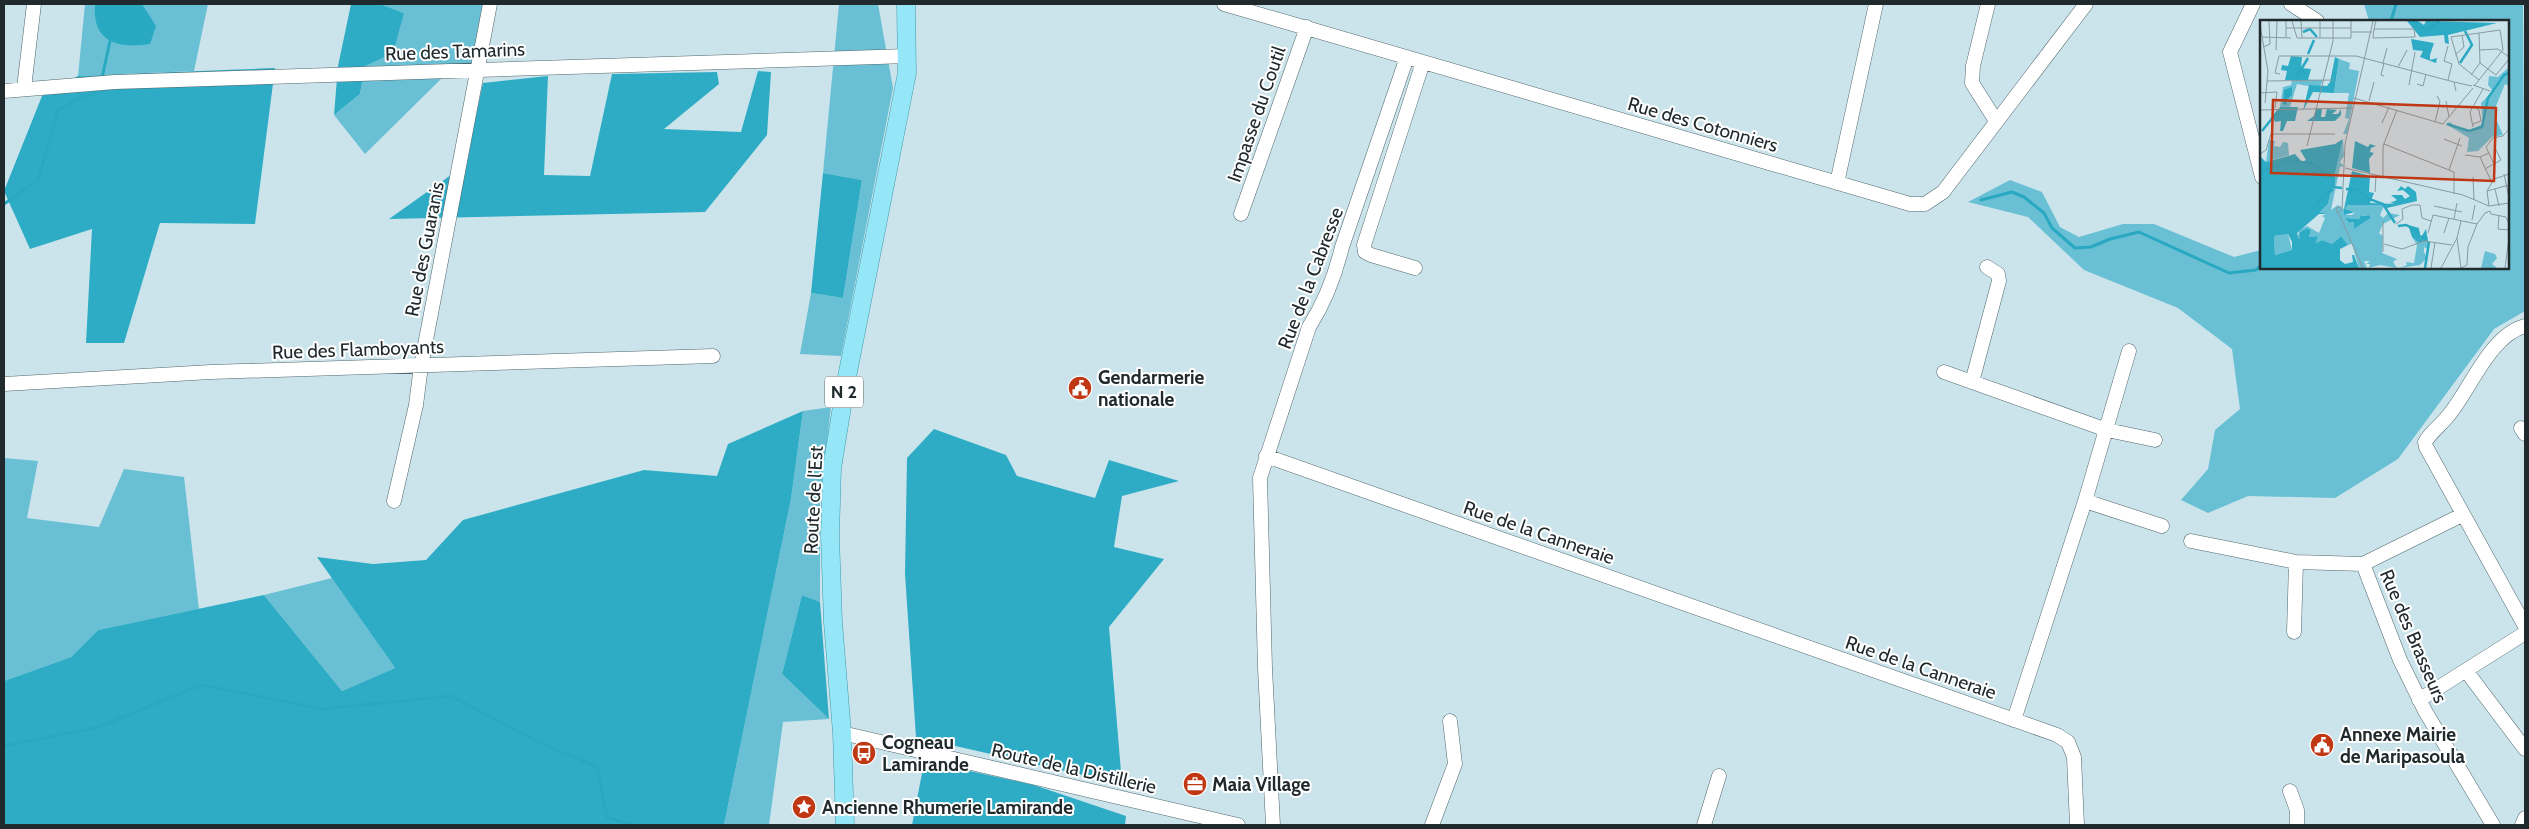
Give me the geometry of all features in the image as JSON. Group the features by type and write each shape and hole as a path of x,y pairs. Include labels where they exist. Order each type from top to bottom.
{"main road":[{"name":"Route de l'Est","path":"845,825 842,734 833,622 830,536 832,468 846,382 907,73 906,4"}],"street":[{"path":"24,88 34,4"},
{"name":"Rue des Guaranis","path":"394,501 416,405 421,366 490,4"},
{"name":"Rue des Cotonniers","path":"1224,4 1910,204 1925,204 1943,192 2086,4"},
{"path":"1837,183 1876,4"},
{"path":"1988,4 1973,66 1972,83 1996,121"},
{"path":"2253,4 2230,52 2239,96 2260,170"},
{"path":"2291,4 2316,20"},
{"name":"Impasse du Coutil","path":"1241,214 1306,27"},
{"name":"Rue des Tamarins","path":"4,91 108,82 908,56"},
{"name":"Rue de la Cabresse","path":"1266,456 1309,327 1320,309 1335,276 1342,247 1407,57"},
{"path":"1415,268 1371,255 1365,252 1364,245 1423,62"},
{"path":"1972,382 1999,281 1998,274 1987,267"},
{"path":"2525,326 2517,328 2499,342 2449,415 2425,442 2462,515 2525,626"},
{"path":"2014,720 2085,502 2129,351"},
{"name":"Rue des Flamboyants","path":"4,384 211,372 714,356"},
{"path":"1944,372 2107,430 2155,440"},
{"path":"1266,456 1260,478 1259,502 1272,825"},
{"name":"Rue de la Canneraie","path":"1266,456 2057,735 2068,742 2074,757 2077,825"},
{"path":"2085,502 2162,526"},
{"path":"2191,541 2296,562 2363,564 2462,515"},
{"path":"2294,632 2296,562"},
{"name":"Rue des Brasseurs","path":"2363,564 2400,660 2419,700 2493,825"},
{"path":"2419,700 2467,672 2525,633"},
{"path":"2467,672 2525,749"},
{"path":"1432,825 1455,764 1450,721"},
{"name":"Route de la Distillerie","path":"842,734 1189,819 1238,825"},
{"path":"1704,825 1719,776"},
{"path":"2290,791 2297,810 2298,825"},
{"path":"2522,825 2525,818"}],"shaded area":[{"path":"85,4 208,4 194,71 78,76"},
{"path":"95,4 142,4 156,26 150,44 117,44 102,35 95,17"},
{"path":"351,4 380,4 404,13 393,53 365,66 360,94 334,115 338,66"},
{"path":"380,4 496,4 483,57 442,78 365,154 334,115 360,94 365,66 404,13"},
{"path":"839,4 878,4 893,88 841,356 800,354 811,293 843,298 862,180 823,173"},
{"path":"2364,4 2523,4 2525,311 2494,329 2398,459 2335,498 2248,496 2208,513 2181,500 2208,469 2215,430 2240,409 2232,349 2178,308 2084,270 2028,217 1968,202 2010,180 2042,192 2060,227 2079,237 2123,224 2154,224 2234,257 2260,250 2260,269 2509,269 2509,20 2369,20"},
{"path":"275,68 255,224 160,223 124,343 86,343 92,229 30,249 4,191 42,96 78,76"},
{"path":"758,71 771,72 767,135 705,212 389,219 465,165 483,83 548,76 544,175 590,176 612,74 717,72 719,84 664,129 741,132"},
{"path":"823,173 862,180 843,298 811,293"},
{"path":"831,407 820,501 820,602 802,595 782,674 829,719 783,722 769,825 724,825 791,499 803,411"},
{"path":"803,411 791,499 724,825 4,825 4,681 71,657 98,630 264,595 342,691 395,668 317,557 373,564 426,560 463,520 644,470 717,476 728,444"},
{"path":"934,429 1006,455 1017,476 1095,498 1109,460 1179,481 1122,496 1114,547 1164,559 1109,627 1122,784 916,737 905,574 907,458"},
{"path":"4,458 38,461 27,518 99,527 124,469 184,477 199,609 98,630 71,657 4,681"},
{"path":"332,578 395,668 342,691 264,595"},
{"path":"802,595 820,602 829,719 782,674"},
{"path":"951,767 1034,785 1126,816 1125,825 912,825 923,768"}],"waterway":[{"path":"2391,20 2396,4"},
{"path":"102,78 110,41"},
{"path":"4,204 38,180 58,110 98,92 100,87"},
{"path":"1981,200 2012,192 2024,197 2044,213 2052,228 2075,248 2091,247 2110,239 2139,232 2229,273 2256,270 2260,266"},
{"path":"4,746 99,727 201,685 323,709 451,696 540,743 597,767 607,817 632,825"}],"place":[{"name":"Gendarmerie nationale","path":"1080,388"},
{"name":"Annexe Mairie de Maripasoula","path":"2322,745"},
{"name":"Cogneau Lamirande","path":"864,753"},
{"name":"Maia Village","path":"1195,784"},
{"name":"Ancienne Rhumerie Lamirande","path":"804,807"}]}
